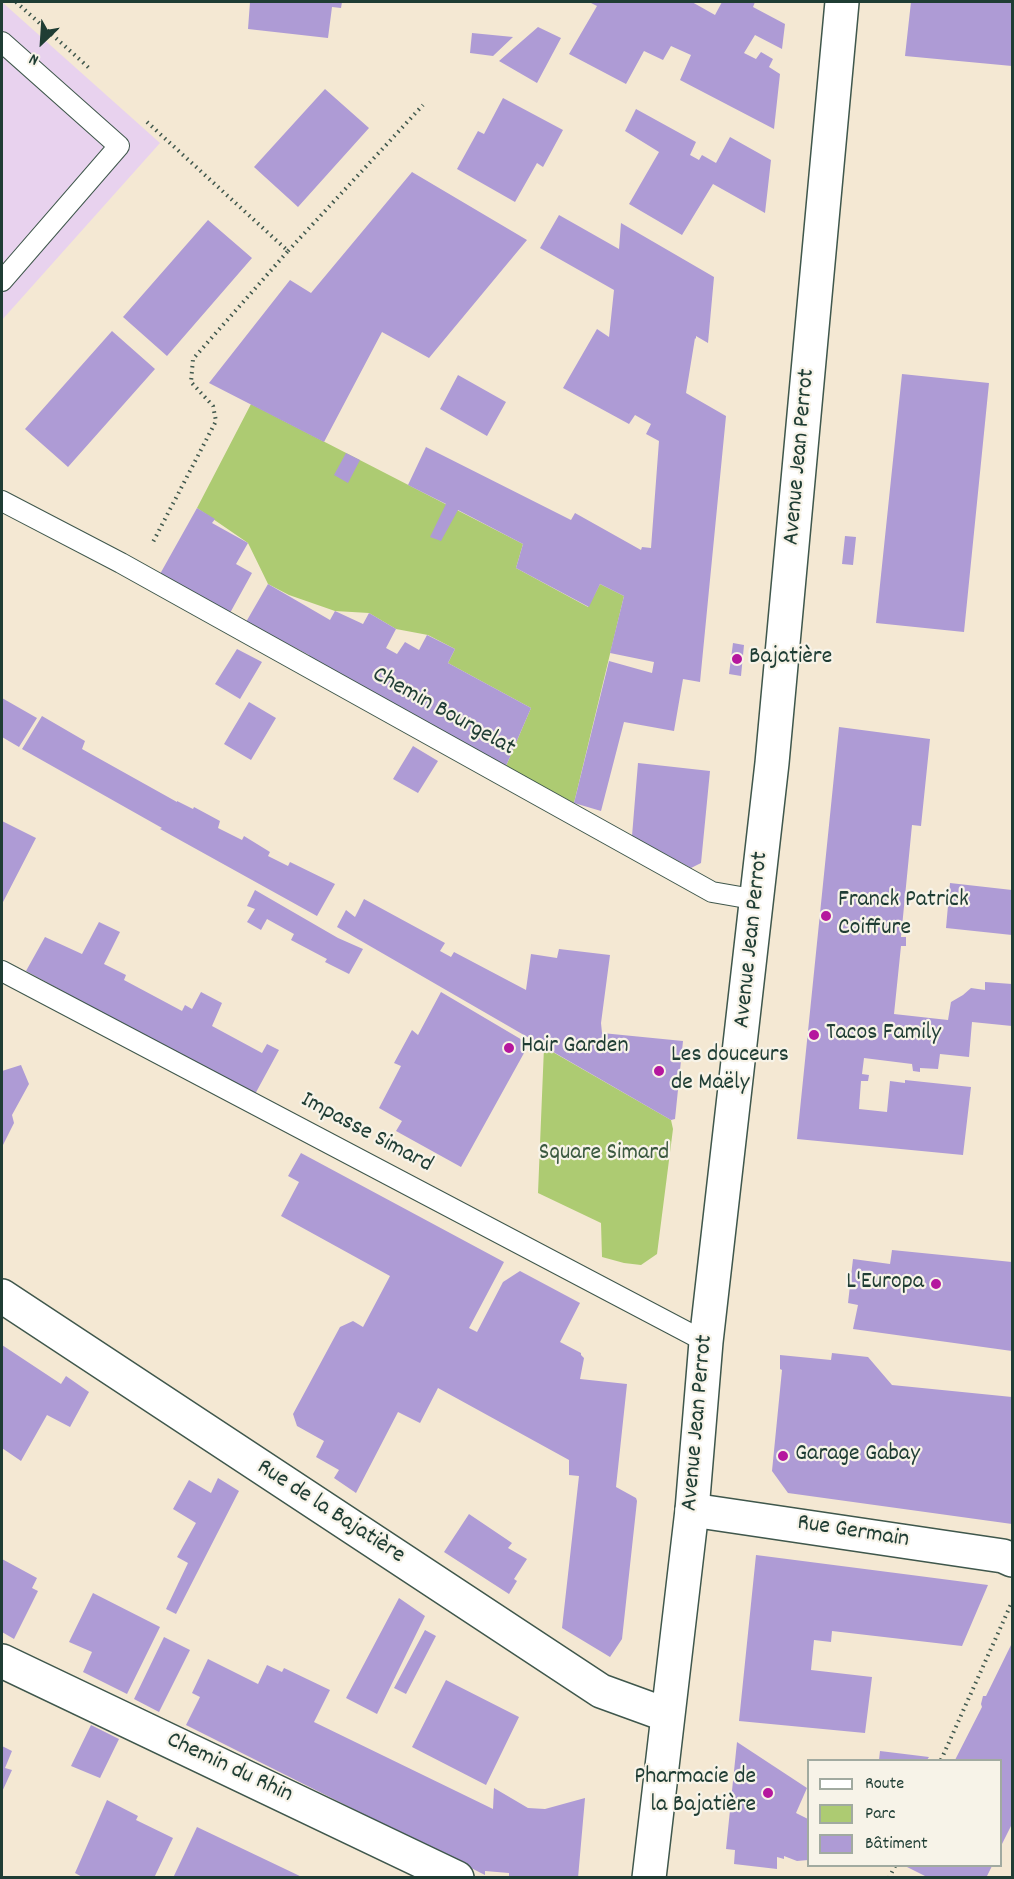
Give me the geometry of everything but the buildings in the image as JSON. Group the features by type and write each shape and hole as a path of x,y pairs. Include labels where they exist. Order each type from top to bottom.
{"main road":[{"name":"Avenue Jean Perrot","path":"649,1878 692,1510 706,1342 758,900 791,568 842,2"},
{"name":"Rue de la Bajatière","path":"2,1296 601,1691 667,1715"},
{"name":"Rue Germain","path":"692,1510 1003,1556 1012,1560"},
{"name":"Chemin du Rhin","path":"2,1660 457,1878"}],"lane":[{"path":"2,42 119,146 2,281"},
{"name":"Chemin Bourgelat","path":"2,501 109,557 712,892 758,900"},
{"name":"Impasse Simard","path":"2,971 706,1342"}],"path":[{"path":"16,2 95,74"},
{"path":"152,543 216,421 213,406 192,382 193,359 288,251 423,105"},
{"path":"139,114 288,251"},
{"path":"942,1759 1012,1600"}],"shaded area":[{"path":"2,2 160,143 2,320"}],"green space":[{"path":"251,404 523,544 516,568 588,607 600,584 624,596 574,803 506,766 531,708 448,663 455,649 428,635 396,629 369,613 335,611 289,595 268,584 248,543 197,508"},
{"name":"Square Simard","path":"544,1047 671,1120 673,1129 657,1254 641,1265 602,1257 601,1223 538,1193"}],"place":[{"name":"Bajatière","path":"737,659"},
{"name":"Franck Patrick Coiffure","path":"826,916"},
{"name":"Tacos Family","path":"814,1035"},
{"name":"Hair Garden","path":"509,1048"},
{"name":"Les douceurs de Maëly","path":"659,1071"},
{"name":"L'Europa","path":"936,1284"},
{"name":"Garage Gabay","path":"783,1456"},
{"name":"Pharmacie de la Bajatière","path":"768,1793"}]}
